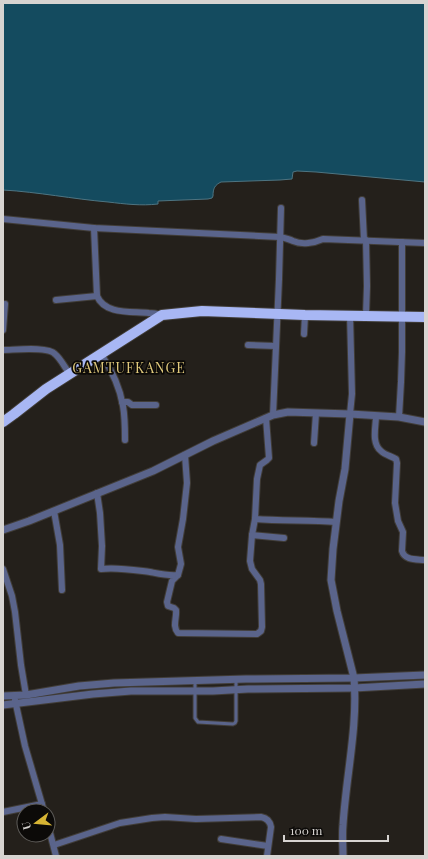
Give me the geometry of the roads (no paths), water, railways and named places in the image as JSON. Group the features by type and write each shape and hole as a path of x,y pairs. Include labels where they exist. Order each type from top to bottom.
{"highway":[{"path":"3,422 46,389 162,315 202,311 305,315 425,317"}],"street":[{"path":"362,200 367,286 366,315"},
{"path":"185,455 186,483 183,518 178,547 181,564 178,575 172,581 167,602 168,606 176,610 175,629 178,633 259,633 262,627 262,589 260,580 250,565 252,534 255,519 257,479 260,465 269,458 282,208"},
{"path":"3,219 94,228 280,237 290,239 292,241 312,243 323,239 425,243"},
{"path":"94,228 97,296 99,301 113,310 162,315"},
{"path":"399,417 402,242"},
{"path":"56,300 97,296"},
{"path":"3,330 5,304"},
{"path":"304,334 305,315"},
{"path":"343,856 343,825 352,738 354,678 337,611 331,580 331,565 339,501 345,469 352,394 350,316"},
{"path":"248,345 276,346"},
{"path":"3,350 50,350 55,353 70,374"},
{"path":"101,354 117,385 122,402 125,440"},
{"path":"122,402 128,402 132,405 156,405"},
{"path":"3,530 153,471 213,441 270,416 288,412 350,414 399,417 425,422"},
{"path":"314,443 316,413"},
{"path":"376,416 375,440 377,445 381,451 396,459 397,463 395,503 398,521 403,532 402,554 407,558 425,560"},
{"path":"97,494 102,546 101,569 110,568 136,570 168,576 178,575"},
{"path":"54,511 60,545 62,590"},
{"path":"255,519 336,522"},
{"path":"252,534 284,538"},
{"path":"3,569 12,596 15,612 26,695"},
{"path":"3,696 26,695 79,686 114,683 425,675"},
{"path":"3,705 131,691 354,688 425,684"},
{"path":"14,695 25,746 42,803"},
{"path":"3,812 16,809"},
{"path":"56,856 54,845 120,823 165,817 196,819 266,818 270,824 267,856"},
{"path":"221,839 268,846"}],"lane":[{"path":"195,681 195,718 198,722 235,724 236,679"}],"water":[{"path":"3,3 425,3 425,182 297,171 293,172 292,179 221,182 215,187 212,198 208,199 158,201 158,204 145,205 3,190"}],"district":[{"name":"GAMTUFKANGE","path":"129,368"}]}
